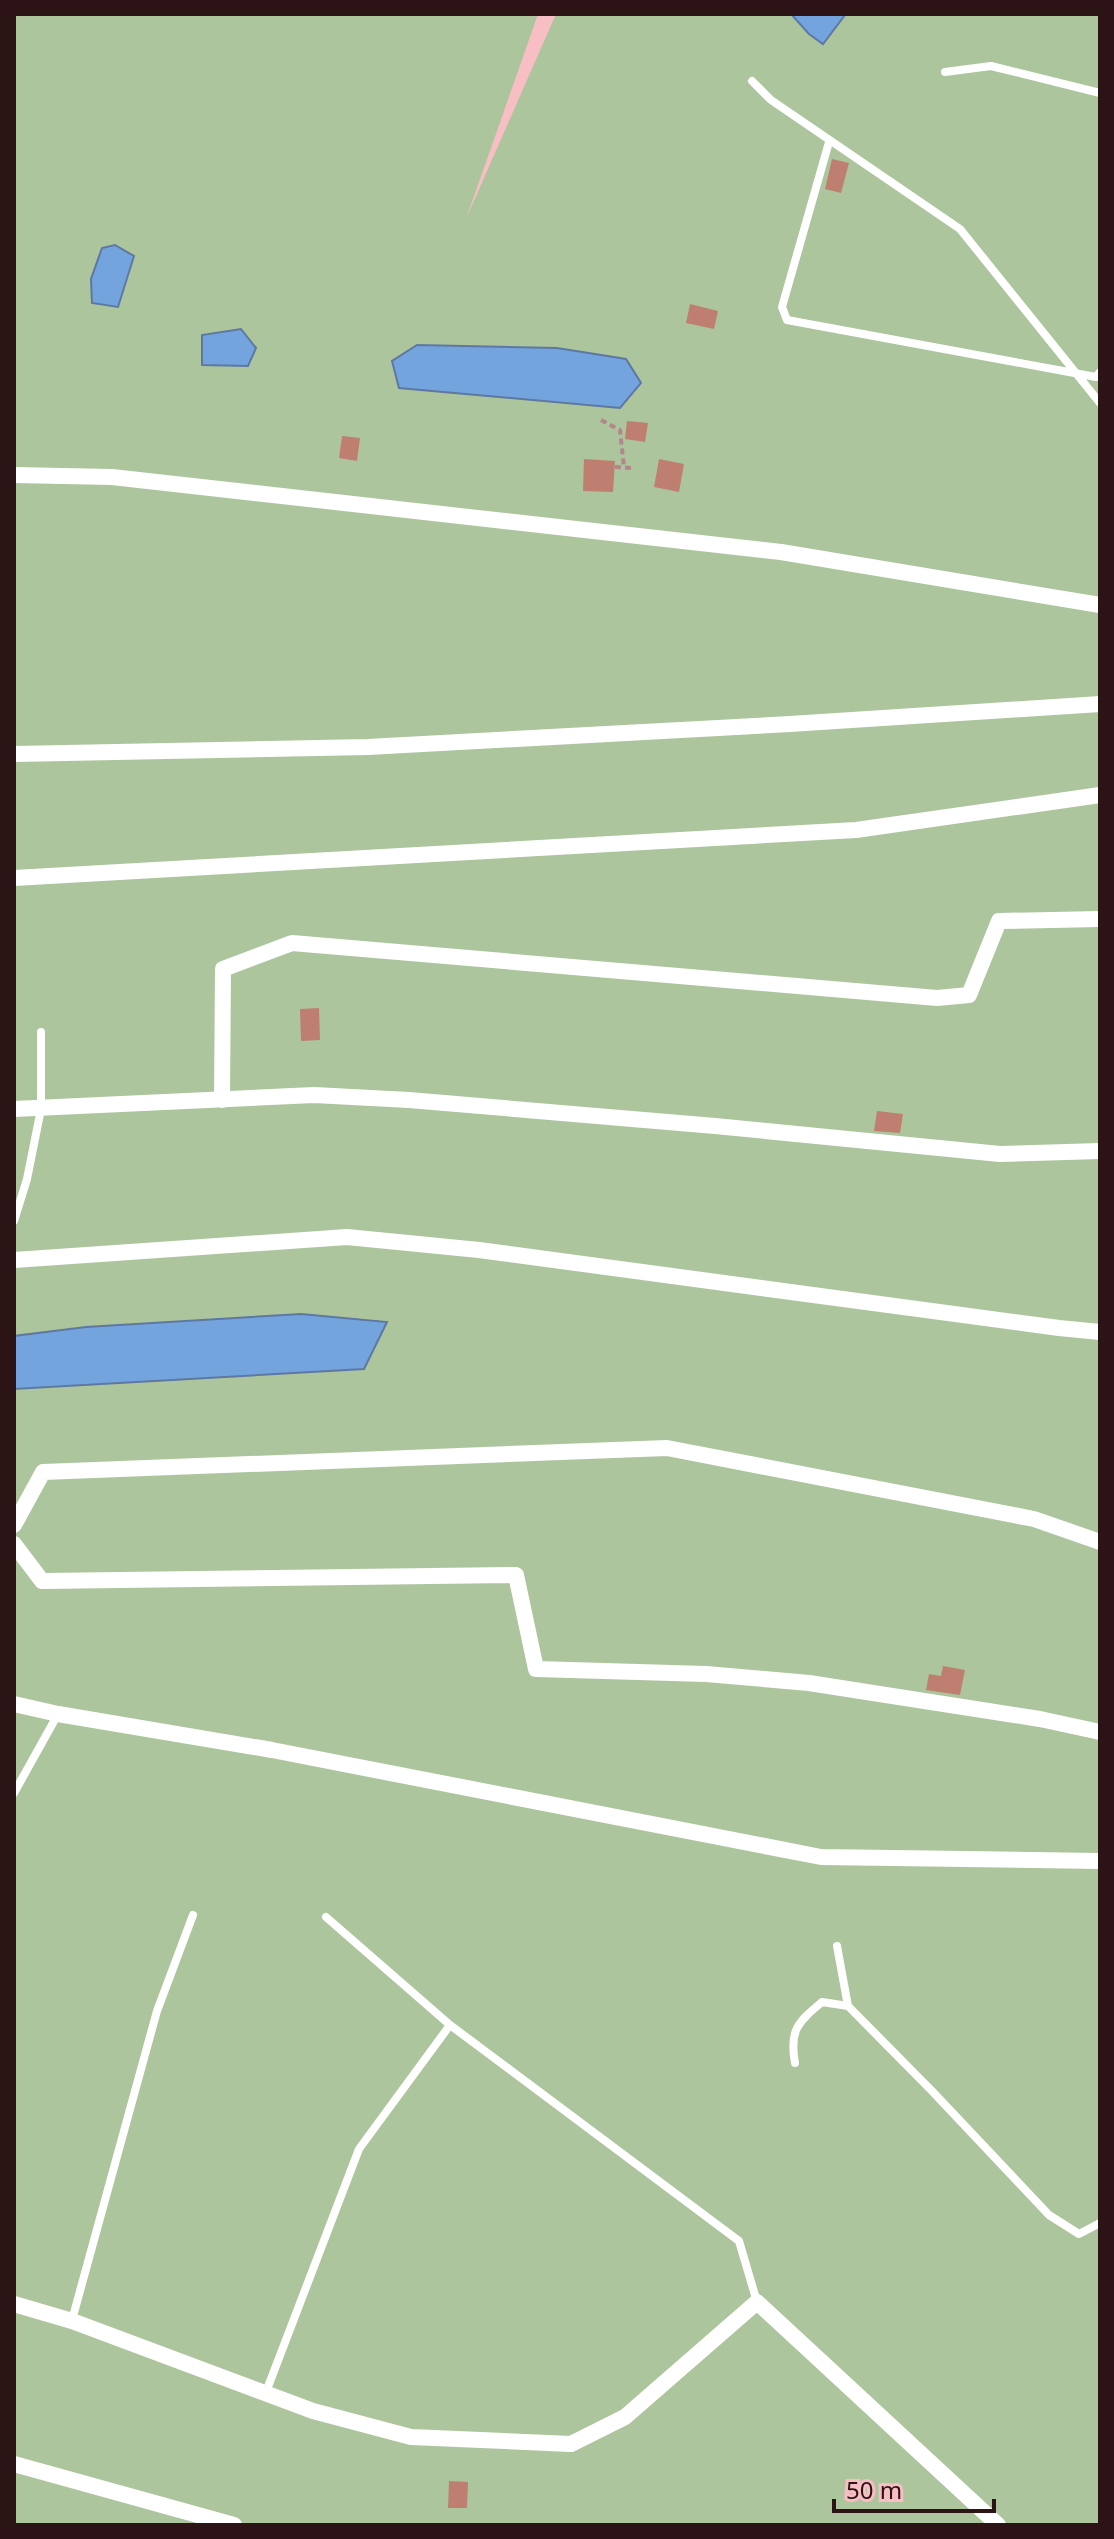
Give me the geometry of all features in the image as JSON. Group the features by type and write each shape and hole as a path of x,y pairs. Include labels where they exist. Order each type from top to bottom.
{"street":[{"path":"14,475 112,477 781,552 1100,605"},
{"path":"14,754 368,747 805,724 1100,704"},
{"path":"14,878 856,830 1100,795"},
{"path":"222,1100 223,969 292,943 937,998 969,995 999,921 1100,919"},
{"path":"14,1109 314,1095 731,1127 1000,1154 1100,1151"},
{"path":"14,1260 347,1237 479,1250 1100,1332"},
{"path":"14,1525 43,1472 667,1448 1034,1519 1100,1542"},
{"path":"14,1544 42,1581 516,1575 536,1669 706,1674 809,1683 1040,1719 1100,1732"},
{"path":"14,1704 272,1750 821,1857 1100,1861"},
{"path":"14,2304 72,2321 313,2411 411,2437 571,2444 625,2417 757,2302 998,2525"},
{"path":"14,2464 234,2525"}],"lane":[{"path":"945,72 991,66 1100,93"},
{"path":"752,81 771,100 829,142 862,161 960,229 1100,403"},
{"path":"829,142 782,307 787,320 1096,377 1100,372"},
{"path":"14,1221 27,1179 41,1109 41,1032"},
{"path":"14,1793 58,1714"},
{"path":"72,2321 157,2011 193,1915"},
{"path":"326,1917 450,2025 739,2241 757,2302"},
{"path":"837,1946 848,2006 1049,2215 1079,2234 1100,2223"},
{"path":"795,2063 792,2042 799,2021 822,2002 848,2006"},
{"path":"266,2392 359,2149 450,2025"}],"path":[{"path":"601,420 620,430 624,468"},
{"path":"615,467 632,468"}],"green space":[{"path":"14,14 538,14 466,219 556,14 1100,14 1100,2525 14,2525"}],"water":[{"path":"791,14 845,14 845,15 823,44"},
{"path":"115,245 134,256 118,307 92,303 91,279 102,248"},
{"path":"241,329 256,348 248,366 202,365 202,335"},
{"path":"417,345 557,348 626,359 641,383 620,408 399,388 392,361"},
{"path":"301,1314 387,1322 364,1369 14,1389 14,1336 86,1327"}],"building":[{"path":"832,159 849,163 841,193 825,189"},
{"path":"690,304 718,311 714,329 686,323"},
{"path":"627,421 648,423 645,442 625,439"},
{"path":"342,436 360,438 357,461 339,458"},
{"path":"584,459 615,461 613,492 583,491"},
{"path":"659,459 684,464 679,492 654,487"},
{"path":"319,1008 320,1040 301,1041 300,1009"},
{"path":"877,1111 903,1114 900,1133 874,1131"},
{"path":"943,1666 965,1670 960,1695 926,1690 929,1674 941,1676"},
{"path":"449,2481 468,2482 467,2508 448,2508"}]}
